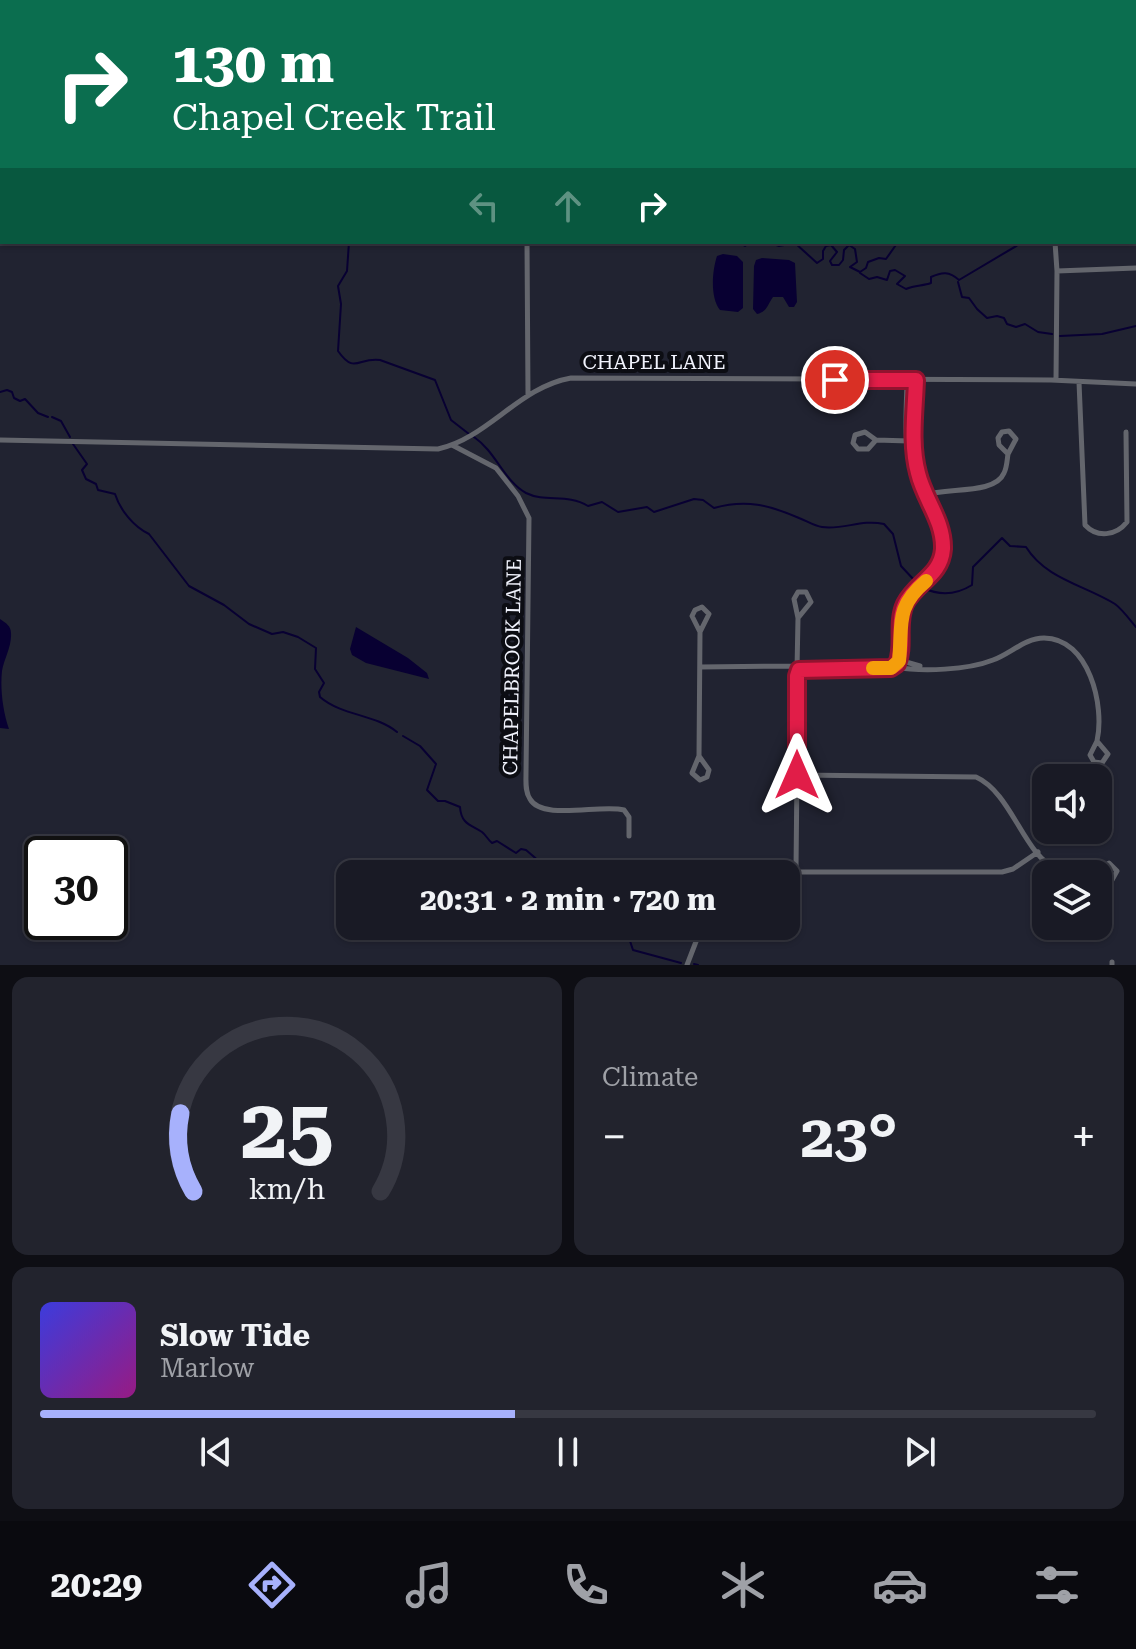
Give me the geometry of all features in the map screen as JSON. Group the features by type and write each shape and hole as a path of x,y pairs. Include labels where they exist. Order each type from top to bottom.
{"street":[{"path":"527,244 528,395"},
{"path":"1055,244 1056,380"},
{"path":"1057,271 1136,268"},
{"name":"CHAPEL LANE","path":"0,440 438,449 471,435 550,383 571,378 1056,380 1136,384"},
{"path":"894,667 899,660 904,606 915,590 937,570 942,552 939,526 919,478 911,440 907,380"},
{"path":"911,440 916,380"},
{"path":"1079,382 1085,525 1101,535 1115,532 1127,522 1126,432"},
{"path":"926,495 940,490 995,484 1005,473 1008,454 1016,439 1012,432 1005,431 999,434 998,442 1008,454"},
{"path":"876,440 911,440"},
{"name":"CHAPELBROOK LANE","path":"452,445 496,468 518,496 529,518 526,774 531,802 546,810 624,810 629,817 629,836"},
{"path":"797,860 798,618 794,599 798,592 806,592 811,602 798,618"},
{"path":"699,756 709,770 707,777 700,780 692,773 699,756 700,632 692,616 695,610 702,607 709,614 700,632"},
{"path":"797,676 799,670 806,668 979,665 1031,640 1057,640 1073,652 1090,675 1098,710 1097,741"},
{"path":"899,660 929,668"},
{"path":"700,667 797,666"},
{"path":"797,775 976,777 986,782 999,797 1045,860"},
{"path":"800,872 995,873 1013,869 1038,852"},
{"path":"687,965 697,940"}],"shaded area":[{"path":"717,256 737,256 743,262 743,308 738,312 720,310 715,299 714,269"},
{"path":"762,258 795,263 797,302 794,307 789,307 783,297 773,297 763,311 757,314 753,309 754,266 756,260"},
{"path":"0,619 11,633 1,678 2,700 9,729 0,728"},
{"path":"356,627 408,658 427,673 429,679 366,663 352,655 350,649"}],"waterway":[{"path":"349,244 347,271 338,286 341,304 338,351 353,364 380,360 435,380 451,420 469,434"},
{"path":"742,244 748,244"},
{"path":"774,244 790,244"},
{"path":"796,244 817,263 823,259 826,246 831,245 837,252 830,261 832,265 839,265 849,245 855,249 857,262 850,267 860,272 868,262 886,259 897,244"},
{"path":"959,280 1020,244"},
{"path":"860,273 869,279 877,277 887,280 890,271 895,270 905,276 897,284 906,289 931,283 931,277 942,273 959,280"},
{"path":"958,282 962,297 969,298 987,318 997,316 1016,327 1025,324 1038,332 1052,334"},
{"path":"1060,336 1102,334 1136,326"},
{"path":"0,392 12,392 14,398 20,401 25,399 38,413 48,417"},
{"path":"52,417 61,421 70,437"},
{"path":"474,437 518,488 534,496 572,500 588,506 602,502 618,512 647,507 654,512 694,499 703,500 714,508 737,504 767,507 822,527 884,524 893,534 901,566 915,581"},
{"path":"73,444 87,464 82,470 86,479 96,484 98,490 115,494 128,517 149,534 189,586 224,605 249,624 272,634 283,632 298,637 316,648 315,669 324,683 320,697 338,708 379,722 397,732"},
{"path":"923,588 948,593 972,585 973,567 1002,538 1010,546 1026,547 1034,558 1055,574 1115,604 1136,627"},
{"path":"403,736 420,746 436,764 427,790 438,801 460,807 464,821 482,832 492,843 497,841 516,853 526,850 538,860"},
{"path":"630,940 633,950 681,963"},
{"path":"694,964 698,965"}],"slow traffic":[{"path":"873,668 891,668 899,661 902,613 911,595 926,581"}],"route":[{"path":"797,775 799,670 894,667 900,657 900,626 904,606 915,590 937,570 942,552 936,515 923,489 915,460 916,380 835,380"}]}
